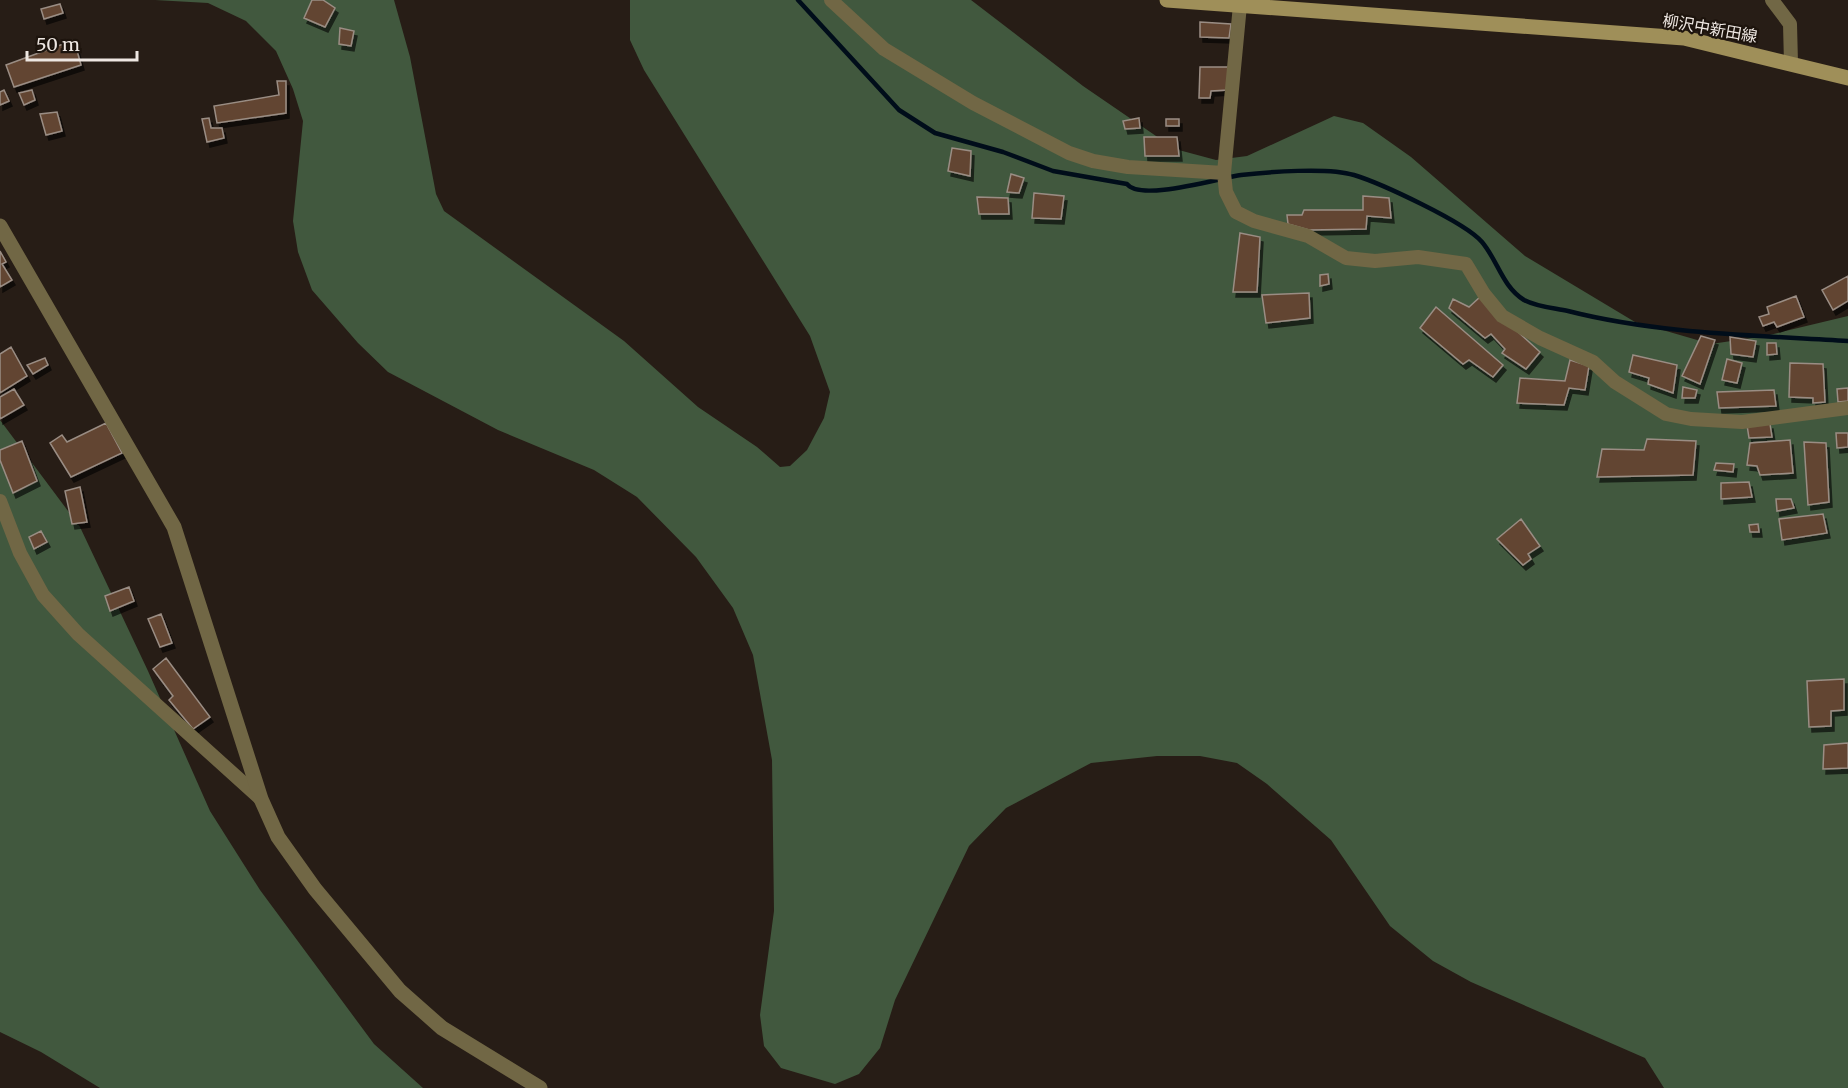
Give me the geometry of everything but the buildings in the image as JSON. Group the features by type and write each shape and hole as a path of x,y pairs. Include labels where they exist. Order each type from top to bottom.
{"main road":[{"name":"柳沢中新田線","path":"1167,0 1684,38 1848,78"}],"street":[{"path":"831,0 884,49 973,103 1069,153 1093,161 1128,166 1224,173"},
{"path":"1772,0 1790,24 1791,63"},
{"path":"1240,5 1224,173 1230,204 1241,216 1292,230 1323,243 1346,258 1375,261 1418,257 1467,264 1484,294 1502,316 1540,338 1593,362 1615,382 1666,414 1691,419 1742,422 1848,408"},
{"path":"0,226 174,527 261,799 278,837 360,946 400,991 442,1028 540,1088"},
{"path":"0,501 20,553 43,595 78,634 261,799"}],"green space":[{"path":"155,0 394,0 410,57 436,194 444,211 624,341 698,407 757,447 780,467 790,466 807,450 824,418 830,392 810,336 644,70 630,40 630,0 971,0 1083,86 1175,149 1216,160 1247,156 1334,116 1363,123 1411,157 1525,256 1635,322 1711,344 1765,336 1848,316 1848,1088 1664,1088 1645,1058 1471,982 1433,961 1390,926 1331,840 1267,784 1237,763 1200,756 1157,756 1091,763 1006,808 969,846 895,1000 880,1048 859,1074 835,1084 781,1068 764,1046 760,1015 774,911 772,760 753,655 733,608 696,557 637,497 594,470 498,430 388,372 358,343 312,290 298,252 293,221 303,121 293,89 276,51 246,21 208,3"},
{"path":"0,420 80,527 148,671 210,811 260,890 374,1044 423,1088 100,1088 41,1052 0,1032"}],"waterway":[{"path":"798,0 899,110 935,133 1003,152 1053,171 1127,184 1135,189 1147,191 1266,173 1329,171 1354,175 1421,204 1473,234 1487,249 1510,288 1524,300 1534,304 1637,325 1742,335 1848,341"}]}
